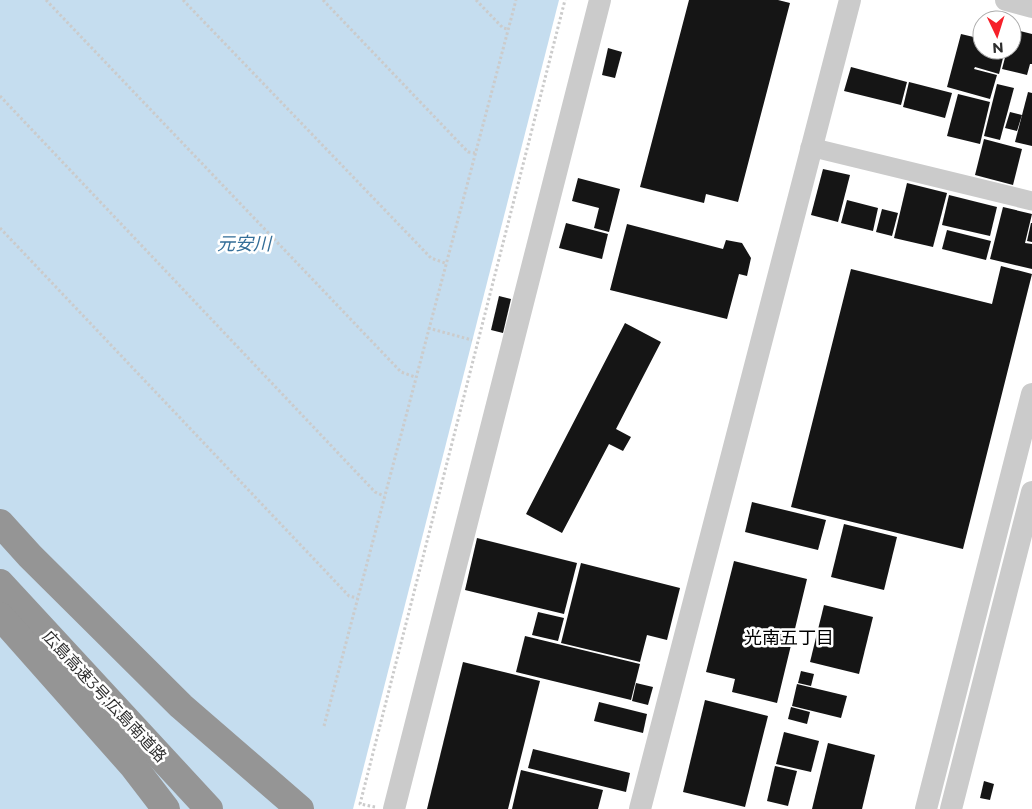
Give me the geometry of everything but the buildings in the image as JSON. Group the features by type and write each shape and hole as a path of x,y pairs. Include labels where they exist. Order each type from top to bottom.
{"highway":[{"path":"0,523 30,556 181,706 300,809"},
{"name":"広島高速3号;広島南道路","path":"0,583 209,809"},
{"path":"0,616 133,766 166,809"}],"street":[{"path":"394,809 600,0"},
{"path":"640,809 810,147 850,0"},
{"path":"1006,0 1032,7"},
{"path":"810,147 1032,201"},
{"path":"926,809 1032,394"},
{"path":"952,809 1032,492"}],"path":[{"path":"46,0 401,372 415,377"},
{"path":"183,0 430,258 445,263"},
{"path":"323,0 468,152 474,154"},
{"path":"476,0 503,28 508,29"},
{"path":"324,726 516,0"},
{"path":"382,809 360,804 565,0"},
{"path":"0,96 375,492 384,496"},
{"path":"0,228 350,596 357,598"},
{"path":"428,328 472,340"}],"water":[{"name":"元安川","path":"0,0 559,0 353,809 0,809"}],"district":[{"name":"光南五丁目","path":"789,638"}]}
